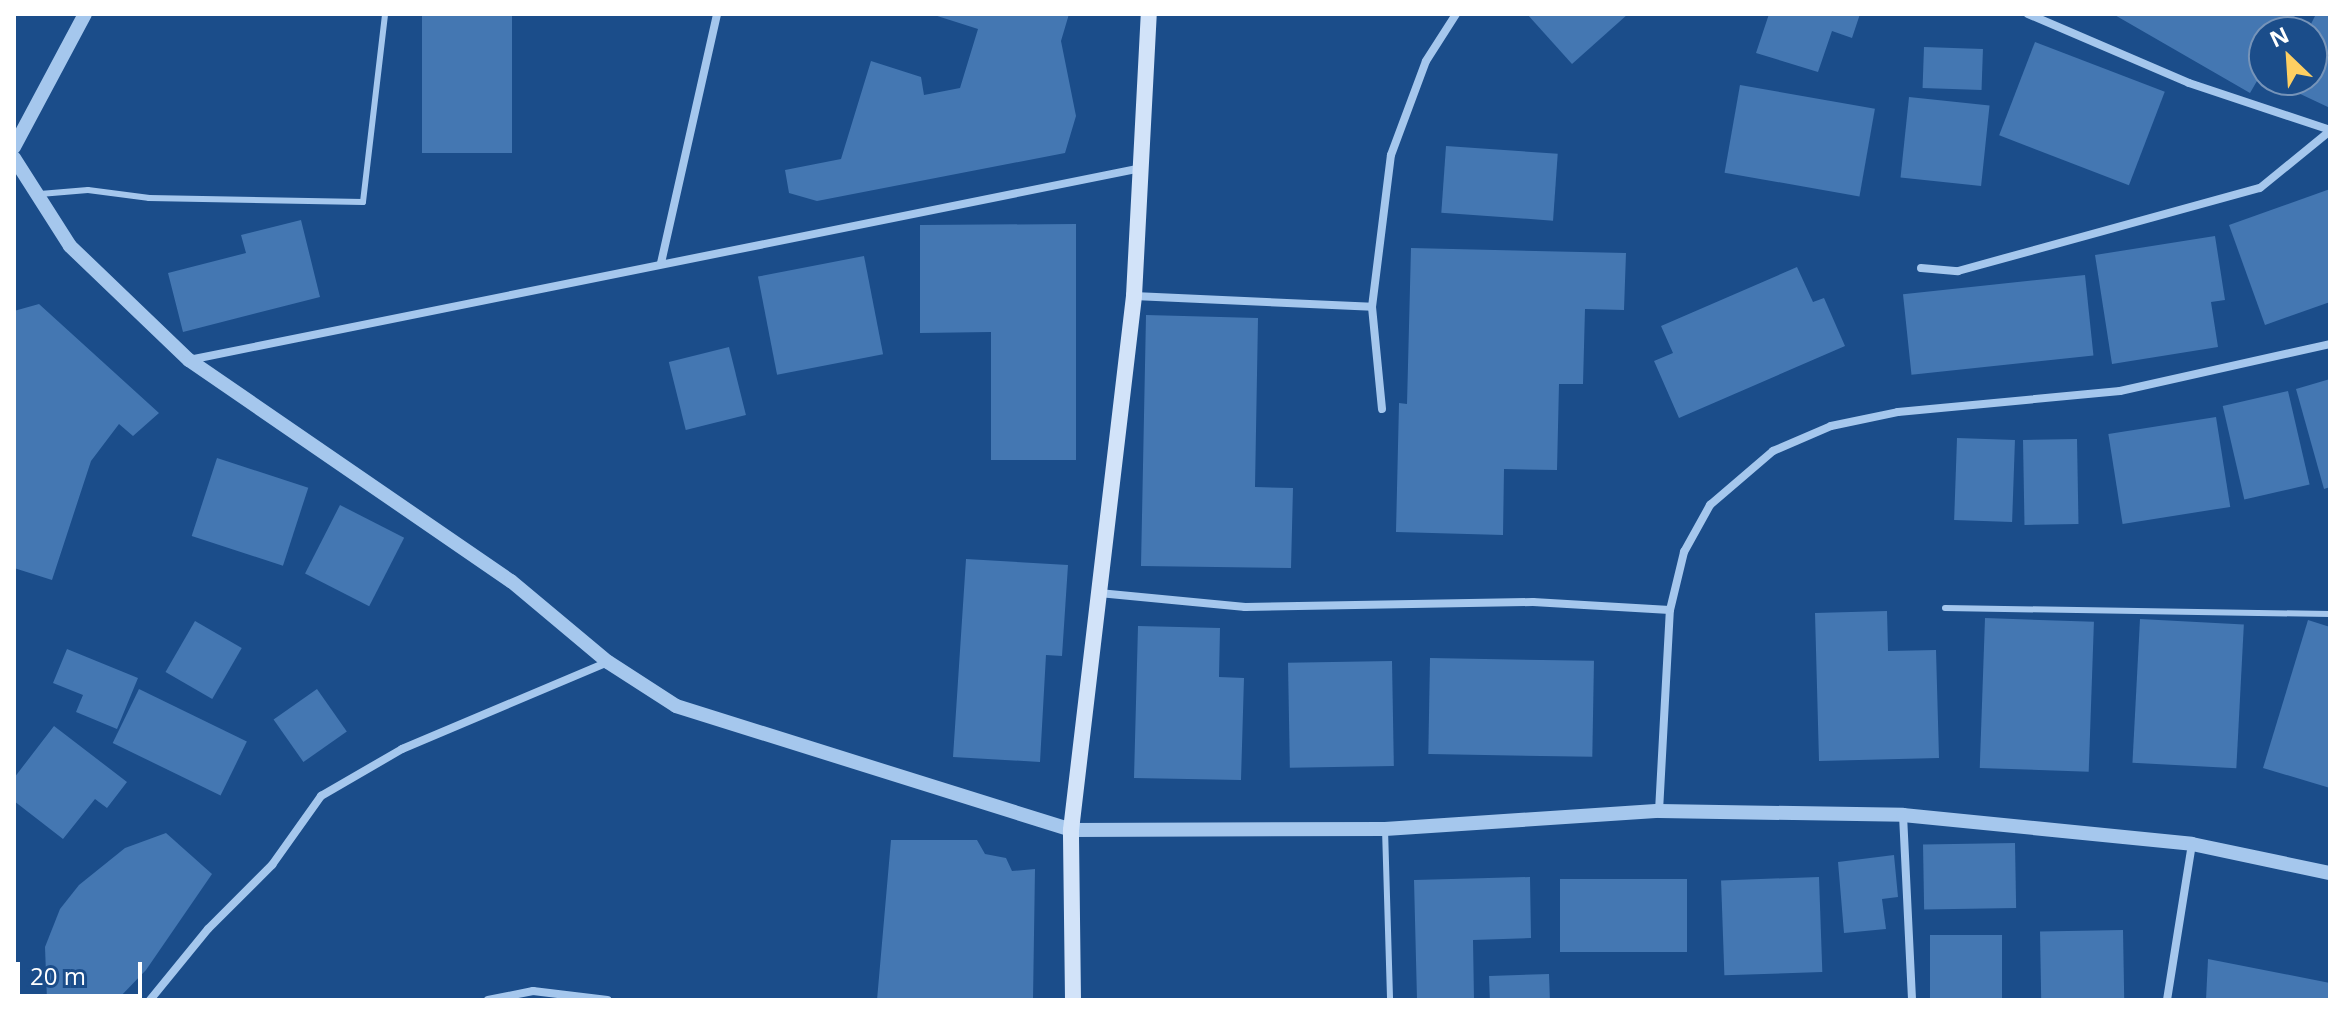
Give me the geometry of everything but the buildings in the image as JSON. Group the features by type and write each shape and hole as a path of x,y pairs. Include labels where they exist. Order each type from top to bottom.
{"main road":[{"path":"1073,1000 1071,830 1134,296 1144,167 1149,14"}],"street":[{"path":"14,147 85,14"},
{"path":"661,263 717,14"},
{"path":"1382,409 1372,307 1391,155 1426,61 1456,14"},
{"path":"2028,14 2189,83 2330,131"},
{"path":"1921,268 1958,271 2260,188 2330,131"},
{"path":"14,158 70,246 189,360 511,581 608,662 676,706 1071,830 1385,829 1659,811 1903,815 2192,844 2330,873"},
{"path":"189,360 1144,167"},
{"path":"1134,296 1372,307"},
{"path":"1659,811 1670,610 1684,552 1710,505 1773,451 1831,426 1898,412 2120,391 2330,344"},
{"path":"1099,593 1245,607 1533,602 1670,610"},
{"path":"150,1000 208,929 272,865 321,796 402,749 608,662"},
{"path":"1903,815 1912,1000"},
{"path":"2167,1000 2192,844"},
{"path":"488,1000 533,991 607,1000"}],"lane":[{"path":"37,194 88,190 149,198 363,202 385,14"},
{"path":"1945,608 2330,614"},
{"path":"1385,829 1390,1000"}]}
